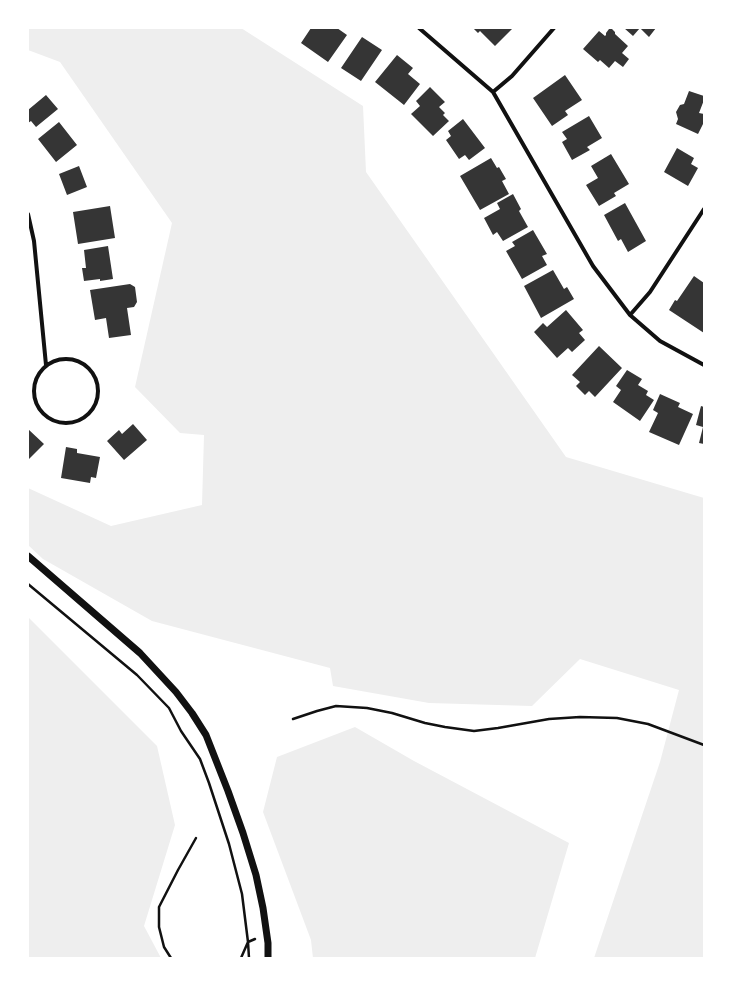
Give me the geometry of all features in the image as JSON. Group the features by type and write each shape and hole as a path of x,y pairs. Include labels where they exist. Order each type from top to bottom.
{"street":[{"path":"419,28 494,92 593,266 630,315 660,341 704,365"},
{"path":"494,92 512,76 554,28"},
{"path":"630,315 650,292 704,208"},
{"path":"28,214 34,241 46,365 35,380 34,398 44,414 60,423 78,421 93,410 98,392 94,374 81,361 63,358 46,365"},
{"path":"28,556 140,653 176,692 206,735 243,833 256,875 263,908 268,943 268,958"}],"path":[{"path":"28,584 137,675 169,708 181,731 200,759 229,844 242,894 249,958"},
{"path":"293,719 336,706 368,708 392,713 425,723 474,731 549,719 580,717 618,718 648,724 704,745"},
{"path":"171,958 164,947 159,926 159,907 196,838"},
{"path":"241,958 248,942 266,936"}],"shaded area":[{"path":"28,28 241,28 363,106 366,172 566,457 704,498 704,958 594,958 660,762 679,690 580,659 532,706 429,703 333,686 330,668 152,621 43,559 28,545 28,488 111,526 202,505 204,435 180,433 135,387 172,223 60,62 28,50"},
{"path":"28,617 157,746 175,825 144,926 161,958 28,958"},
{"path":"355,727 414,761 569,843 535,958 313,958 311,940 263,812 277,757"}],"building":[{"path":"311,28 337,28 347,35 328,62 301,43"},
{"path":"473,28 513,28 495,46 480,31 478,33"},
{"path":"624,28 640,28 633,36"},
{"path":"640,28 656,28 649,37"},
{"path":"609,29 612,29 615,34 628,46 622,53 629,59 623,67 615,61 609,68 600,60 598,62 583,49 599,31 605,36"},
{"path":"362,37 382,50 361,81 341,68"},
{"path":"397,55 413,68 408,74 420,84 404,105 375,82"},
{"path":"565,75 582,100 565,111 568,115 552,126 533,98"},
{"path":"430,87 445,102 439,107 445,113 443,115 449,121 433,136 411,114 420,106 416,101"},
{"path":"689,91 704,96 699,113 704,114 704,124 698,134 676,124 678,119 676,112 680,105 684,104"},
{"path":"46,95 58,109 36,127 31,121 28,123 28,110"},
{"path":"589,116 602,138 587,147 590,150 572,160 562,142 567,139 562,132"},
{"path":"463,119 485,148 469,160 465,155 459,159 446,140 451,136 448,131"},
{"path":"59,122 77,145 56,162 38,139"},
{"path":"677,148 694,158 691,164 698,168 688,186 664,172"},
{"path":"611,154 629,184 614,193 616,196 599,206 586,185 598,178 591,166"},
{"path":"491,158 497,168 499,167 506,179 502,181 509,194 480,210 460,176"},
{"path":"79,166 87,187 67,195 59,174"},
{"path":"513,194 521,209 519,211 528,227 503,241 497,232 493,235 484,218 500,209 497,203"},
{"path":"625,203 646,241 628,252 621,239 618,241 604,215"},
{"path":"110,206 115,238 78,244 73,212"},
{"path":"533,230 547,254 542,256 547,265 522,279 506,251 515,246 512,242"},
{"path":"108,246 113,279 84,281 82,268 86,268 84,250"},
{"path":"553,270 564,289 567,287 574,299 541,318 524,286"},
{"path":"694,276 704,283 704,333 669,310"},
{"path":"130,284 135,287 137,302 134,307 127,308 131,335 109,338 106,318 95,320 90,290"},
{"path":"566,310 583,330 579,333 585,340 572,352 568,348 557,358 534,332 543,323 547,327"},
{"path":"599,346 622,368 595,397 589,391 585,395 576,386 580,382 572,375"},
{"path":"627,370 642,379 638,385 648,391 646,395 654,400 640,421 613,402 621,390 616,386"},
{"path":"660,394 680,403 678,407 693,414 679,445 649,432 658,413 653,410"},
{"path":"701,406 704,407 704,444 699,443 703,427 696,425"},
{"path":"133,424 147,440 124,460 107,441 119,430 122,434"},
{"path":"28,429 44,444 28,460"},
{"path":"66,447 77,449 77,453 100,457 96,478 91,477 90,483 61,478"}]}
